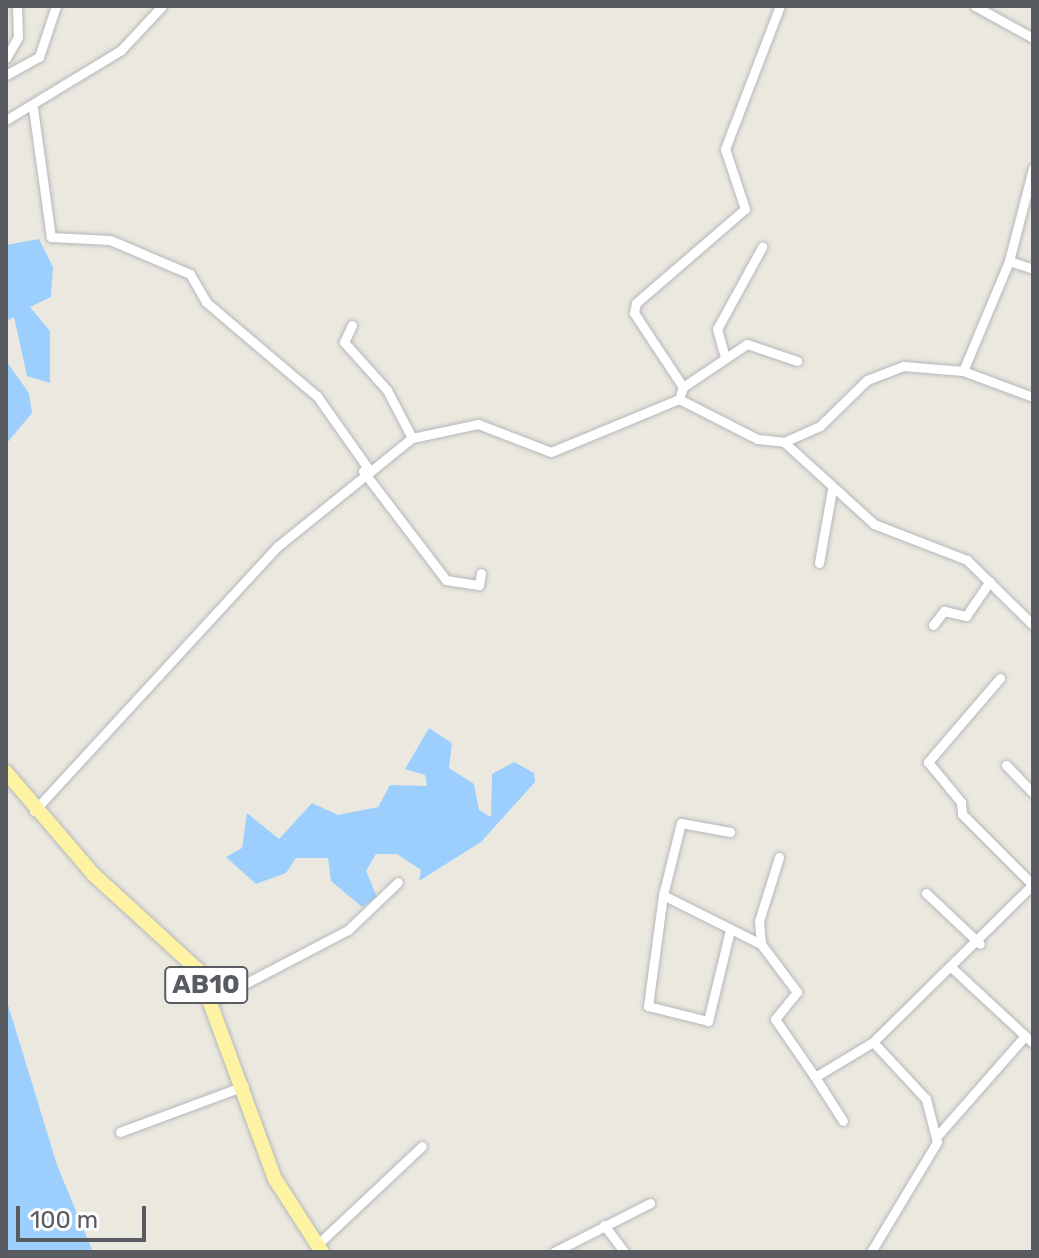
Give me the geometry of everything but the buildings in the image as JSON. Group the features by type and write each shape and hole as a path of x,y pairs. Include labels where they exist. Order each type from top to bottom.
{"main road":[{"name":"AB10","path":"6,772 34,811 184,953 214,1000 275,1179 320,1249"}],"street":[{"path":"6,58 18,37 17,6"},
{"path":"6,75 39,57 56,6"},
{"path":"6,120 33,108 121,50 162,6"},
{"path":"683,387 634,313 636,303 745,209 725,149 780,6"},
{"path":"975,6 1033,38"},
{"path":"33,108 51,237 110,240 190,274 206,302 247,341 317,396 365,469 446,580 479,585 481,573"},
{"path":"963,371 1009,261 1033,168"},
{"path":"725,357 717,329 762,247"},
{"path":"1009,261 1033,269"},
{"path":"352,325 344,342 387,390 412,438"},
{"path":"34,811 278,546 365,469 412,438 478,424 551,452 679,399 683,387 747,344 797,361"},
{"path":"679,399 757,439 784,442 820,426 886,369 963,371 1033,397"},
{"path":"784,442 832,489 874,524 940,544 990,581 1033,625"},
{"path":"819,563 832,489"},
{"path":"933,625 944,611 966,616 990,581"},
{"path":"815,1077 873,1042 980,944 1033,885 962,814 961,802 928,762 1000,678"},
{"path":"1006,765 1033,793"},
{"path":"730,832 681,823 663,895 647,996 653,1010 708,1021 730,930"},
{"path":"761,944 759,921 779,857"},
{"path":"214,1000 348,930 398,882"},
{"path":"926,893 980,944"},
{"path":"663,895 761,944 797,992 774,1016 843,1121"},
{"path":"871,1252 938,1135 1029,1040 952,968"},
{"path":"873,1042 917,1083 938,1135"},
{"path":"120,1132 244,1086"},
{"path":"320,1249 422,1146"},
{"path":"554,1252 650,1203"},
{"path":"604,1225 624,1252"}],"water":[{"path":"39,239 53,267 51,297 30,307 50,331 50,383 27,376 14,317 6,321 6,245"},
{"path":"6,361 29,393 32,413 6,444"},
{"path":"429,728 452,743 449,768 474,784 479,810 491,817 492,774 514,762 534,773 535,782 481,842 419,881 421,870 397,854 376,854 366,871 377,897 362,907 331,881 328,858 296,858 286,873 256,884 226,857 242,848 247,813 279,839 312,803 338,815 378,807 390,785 427,786 425,775 405,769"},
{"path":"6,998 57,1165 93,1252 6,1252"}]}
